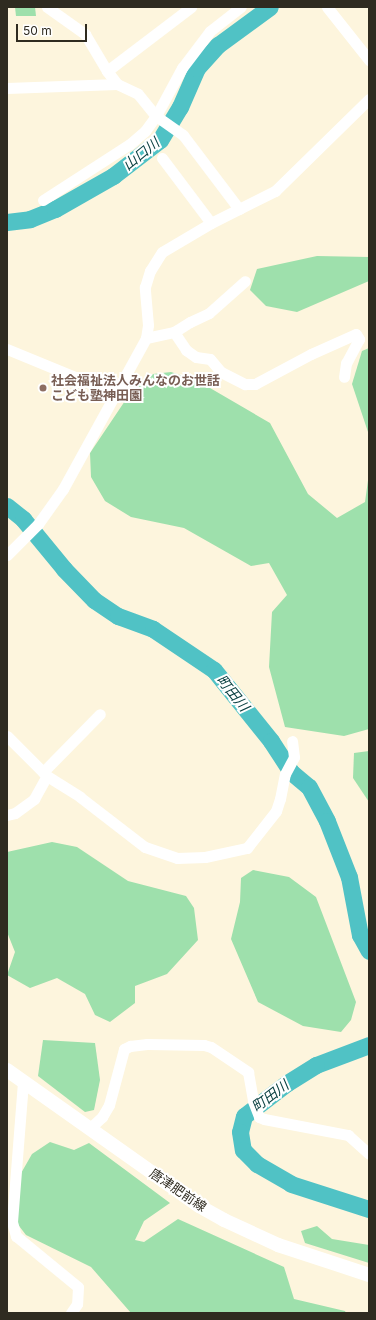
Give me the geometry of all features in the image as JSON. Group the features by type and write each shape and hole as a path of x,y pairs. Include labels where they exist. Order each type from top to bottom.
{"main road":[{"name":"唐津肥前線","path":"7,1070 199,1206 230,1223 278,1245 369,1274"}],"street":[{"path":"47,7 85,34 107,71 117,84 138,94 156,116 183,136 239,209"},
{"path":"107,71 190,7"},
{"path":"43,200 130,144 144,131 156,116 182,68 210,31 240,7"},
{"path":"327,7 369,60"},
{"path":"7,88 117,84"},
{"path":"7,555 38,524 63,489 146,338 148,325 145,287 150,271 162,252 211,223 275,191 285,184 369,99"},
{"path":"162,158 211,223"},
{"path":"146,338 174,332 209,313 245,281"},
{"path":"174,332 186,350 196,357 210,359 221,372 245,384 255,384 311,354 356,334 359,339 346,363 344,377"},
{"path":"7,349 114,394"},
{"path":"7,815 15,813 34,799 45,774 100,714"},
{"path":"7,736 45,774 80,797 145,847 177,858 205,857 246,848 276,811 284,774 294,757 292,741"},
{"path":"89,1129 102,1117 110,1105 116,1086 121,1054 124,1049 130,1046 180,1044 211,1046 224,1056 242,1066 248,1072 253,1101 258,1114 264,1119 348,1135 364,1147 369,1154"},
{"path":"23,1082 12,1222 16,1236 78,1287 76,1304 71,1313"}],"green space":[{"path":"15,7 35,7 36,16 16,16"},
{"path":"317,256 369,257 369,281 297,312 266,306 250,290 257,269"},
{"path":"369,348 369,435 352,384 362,351"},
{"path":"171,372 198,381 270,423 308,494 337,518 365,502 369,473 369,729 344,736 285,727 269,667 272,612 287,595 269,563 251,566 184,528 131,517 105,501 91,477 90,453 133,389 153,374"},
{"path":"369,751 369,802 353,778 354,753"},
{"path":"52,842 77,847 128,881 186,896 194,908 198,940 167,974 135,986 135,1003 110,1022 95,1015 85,994 57,978 30,988 7,975 15,952 7,932 7,852"},
{"path":"253,870 289,877 316,897 356,1002 351,1020 341,1032 303,1026 258,1002 231,939 240,902 241,878"},
{"path":"43,1040 95,1043 100,1080 94,1110 85,1112 38,1076"},
{"path":"50,1142 74,1150 89,1143 170,1203 144,1221 135,1240 144,1242 178,1219 284,1267 294,1299 345,1311 346,1313 131,1313 91,1267 26,1235 16,1222 20,1175 32,1154"},
{"path":"317,1226 332,1239 369,1245 369,1263 305,1243 301,1231"}],"waterway":[{"name":"山口川","path":"7,222 30,219 55,209 113,176 160,140 180,107 197,68 218,45 270,7"},
{"name":"町田川","path":"7,506 23,519 64,569 94,600 118,616 153,629 214,670 271,741 291,772 309,787 327,821 349,877 360,935 369,951"},
{"name":"町田川","path":"369,1045 316,1065 287,1083 244,1116 240,1132 243,1150 257,1164 291,1184 369,1209"}],"place":[{"name":"社会福祉法人みんなのお世話 こども塾神田園","path":"43,388"}]}
